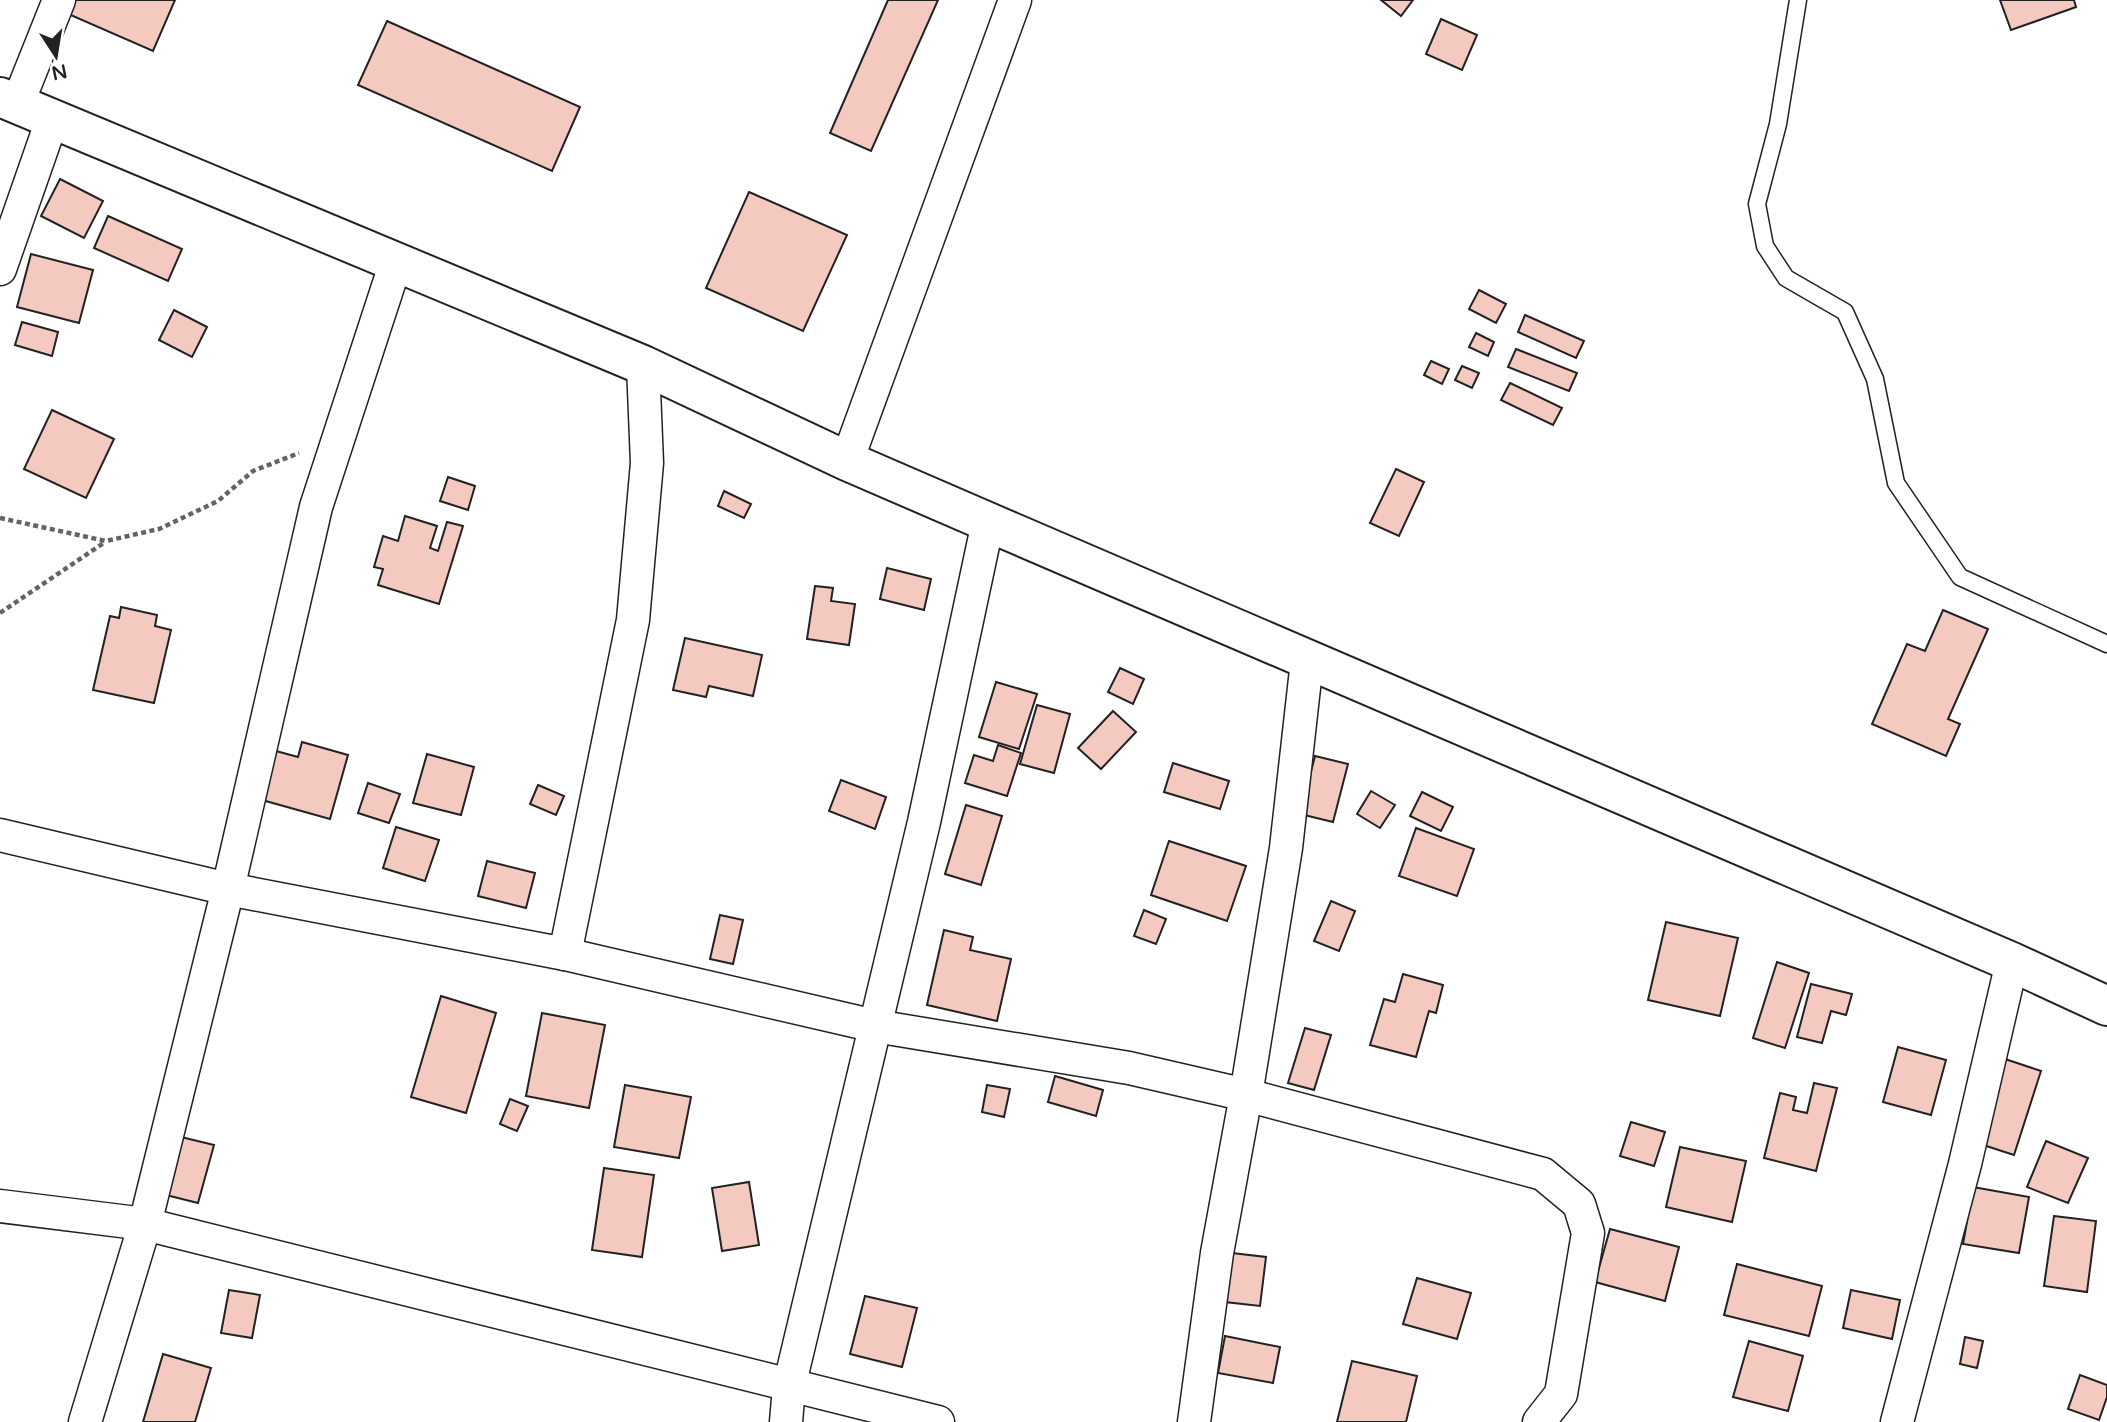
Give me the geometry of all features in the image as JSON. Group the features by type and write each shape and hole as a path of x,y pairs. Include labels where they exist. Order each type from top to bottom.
{"main road":[{"path":"9,101 643,365 847,461 2012,962 2107,1006"}],"street":[{"path":"9,101 59,0"},
{"path":"847,461 1015,0"},
{"path":"0,269 52,120"},
{"path":"85,1422 145,1224 228,889 316,506 396,262"},
{"path":"565,954 633,620 647,463 643,365"},
{"path":"786,1422 789,1387 923,822 988,522"},
{"path":"1194,1422 1217,1254 1286,848 1307,661"},
{"path":"0,835 228,889 565,954 876,1026 1129,1068 1246,1095 1544,1174 1579,1204 1588,1233 1561,1394 1539,1422"},
{"path":"1897,1422 1965,1164 2012,962"},
{"path":"0,1206 145,1224 937,1422"}],"lane":[{"path":"1798,0 1778,124 1757,204 1765,246 1786,278 1845,312 1875,379 1896,483 1960,578 2107,644"}],"path":[{"path":"0,613 106,541 159,528 218,501 253,471 339,438"},
{"path":"0,518 106,541"}],"building":[{"path":"72,0 175,0 153,51 66,13"},
{"path":"888,0 938,0 871,151 830,133"},
{"path":"1381,0 1413,0 1401,16"},
{"path":"2000,0 2074,0 2076,7 2011,30"},
{"path":"1441,19 1477,35 1462,70 1426,54"},
{"path":"387,21 580,107 552,171 358,85"},
{"path":"60,179 103,201 84,238 41,216"},
{"path":"749,192 847,235 803,331 706,288"},
{"path":"108,216 182,249 168,281 94,248"},
{"path":"31,254 93,270 79,323 17,307"},
{"path":"1479,290 1506,304 1496,323 1469,309"},
{"path":"174,310 207,327 192,357 159,340"},
{"path":"1525,315 1584,341 1576,358 1518,332"},
{"path":"22,322 58,332 52,356 15,345"},
{"path":"1476,333 1494,342 1488,356 1469,347"},
{"path":"1516,349 1577,373 1569,391 1508,367"},
{"path":"1431,361 1449,369 1442,384 1424,375"},
{"path":"1462,366 1479,373 1472,388 1455,380"},
{"path":"1510,383 1562,408 1553,425 1501,400"},
{"path":"52,410 114,439 86,498 24,469"},
{"path":"1396,469 1424,482 1399,536 1370,523"},
{"path":"448,477 475,486 468,510 440,501"},
{"path":"724,491 751,504 744,518 718,506"},
{"path":"405,516 437,526 430,548 438,551 447,522 463,526 439,604 378,585 383,569 374,567 383,536 398,541"},
{"path":"887,568 931,579 924,610 880,599"},
{"path":"815,586 833,588 831,601 855,604 849,645 807,639"},
{"path":"121,607 157,615 155,626 171,630 154,703 93,690 110,616 119,618"},
{"path":"1943,610 1988,629 1948,719 1960,724 1946,756 1872,724 1907,644 1925,651"},
{"path":"685,638 762,655 753,696 709,686 706,697 673,690"},
{"path":"1120,668 1144,679 1133,704 1108,692"},
{"path":"996,682 1037,694 1019,749 979,737"},
{"path":"1037,705 1070,714 1054,773 1020,764"},
{"path":"1113,711 1136,732 1101,769 1078,748"},
{"path":"302,742 348,755 330,819 262,800 276,751 298,757"},
{"path":"998,745 1021,753 1007,796 965,783 974,755 993,761"},
{"path":"427,754 474,767 461,815 413,803"},
{"path":"1315,756 1348,764 1333,822 1300,814"},
{"path":"1173,763 1229,781 1220,809 1164,792"},
{"path":"841,780 886,797 875,829 829,811"},
{"path":"368,783 400,794 389,823 358,813"},
{"path":"538,785 564,796 556,815 530,804"},
{"path":"1371,791 1395,805 1380,828 1357,814"},
{"path":"1422,792 1453,807 1441,831 1410,816"},
{"path":"966,805 1002,816 981,885 945,874"},
{"path":"396,827 439,840 425,881 383,868"},
{"path":"1416,828 1474,849 1457,896 1399,876"},
{"path":"1169,841 1246,866 1227,921 1151,895"},
{"path":"487,861 535,873 526,908 478,896"},
{"path":"1331,901 1355,911 1339,951 1314,941"},
{"path":"1144,910 1166,919 1156,944 1134,936"},
{"path":"720,915 743,920 733,964 710,959"},
{"path":"1666,922 1738,938 1720,1016 1648,1000"},
{"path":"944,930 973,937 970,950 1011,959 997,1021 927,1005"},
{"path":"1777,962 1809,973 1785,1048 1753,1038"},
{"path":"1403,974 1443,985 1436,1013 1429,1011 1416,1057 1370,1045 1384,999 1395,1002"},
{"path":"1811,984 1852,994 1846,1015 1831,1011 1822,1043 1797,1037"},
{"path":"441,996 496,1013 466,1113 411,1097"},
{"path":"542,1013 605,1025 589,1108 526,1096"},
{"path":"1305,1028 1331,1035 1314,1090 1288,1083"},
{"path":"1898,1047 1946,1060 1931,1115 1883,1102"},
{"path":"2002,1058 2041,1071 2014,1155 1974,1142"},
{"path":"1055,1076 1103,1090 1096,1116 1048,1102"},
{"path":"1814,1083 1837,1088 1816,1171 1764,1158 1780,1093 1796,1097 1793,1110 1807,1113"},
{"path":"625,1085 691,1097 679,1158 614,1147"},
{"path":"987,1085 1010,1089 1004,1117 982,1112"},
{"path":"510,1099 528,1106 517,1131 500,1124"},
{"path":"1631,1122 1665,1132 1654,1166 1620,1156"},
{"path":"177,1136 214,1145 198,1203 162,1194"},
{"path":"2046,1141 2088,1158 2068,1203 2027,1187"},
{"path":"1680,1147 1746,1161 1732,1222 1666,1207"},
{"path":"604,1168 654,1175 642,1257 592,1250"},
{"path":"749,1182 759,1245 722,1251 712,1188"},
{"path":"1973,1187 2029,1197 2019,1253 1963,1244"},
{"path":"2054,1216 2096,1221 2087,1292 2044,1286"},
{"path":"1610,1229 1679,1247 1665,1301 1595,1282"},
{"path":"1232,1253 1266,1257 1260,1306 1225,1302"},
{"path":"1737,1264 1822,1286 1809,1336 1724,1315"},
{"path":"1417,1278 1471,1293 1457,1339 1403,1324"},
{"path":"229,1290 260,1295 252,1338 221,1333"},
{"path":"1851,1290 1900,1300 1892,1339 1843,1328"},
{"path":"865,1296 917,1308 902,1367 850,1354"},
{"path":"1225,1336 1280,1347 1273,1383 1218,1373"},
{"path":"1965,1337 1983,1341 1977,1368 1960,1364"},
{"path":"1749,1341 1803,1356 1788,1411 1733,1397"},
{"path":"163,1354 211,1368 195,1422 143,1422"},
{"path":"1352,1361 1417,1376 1406,1422 1337,1422"},
{"path":"2080,1375 2107,1385 2107,1397 2099,1420 2068,1409"}]}
